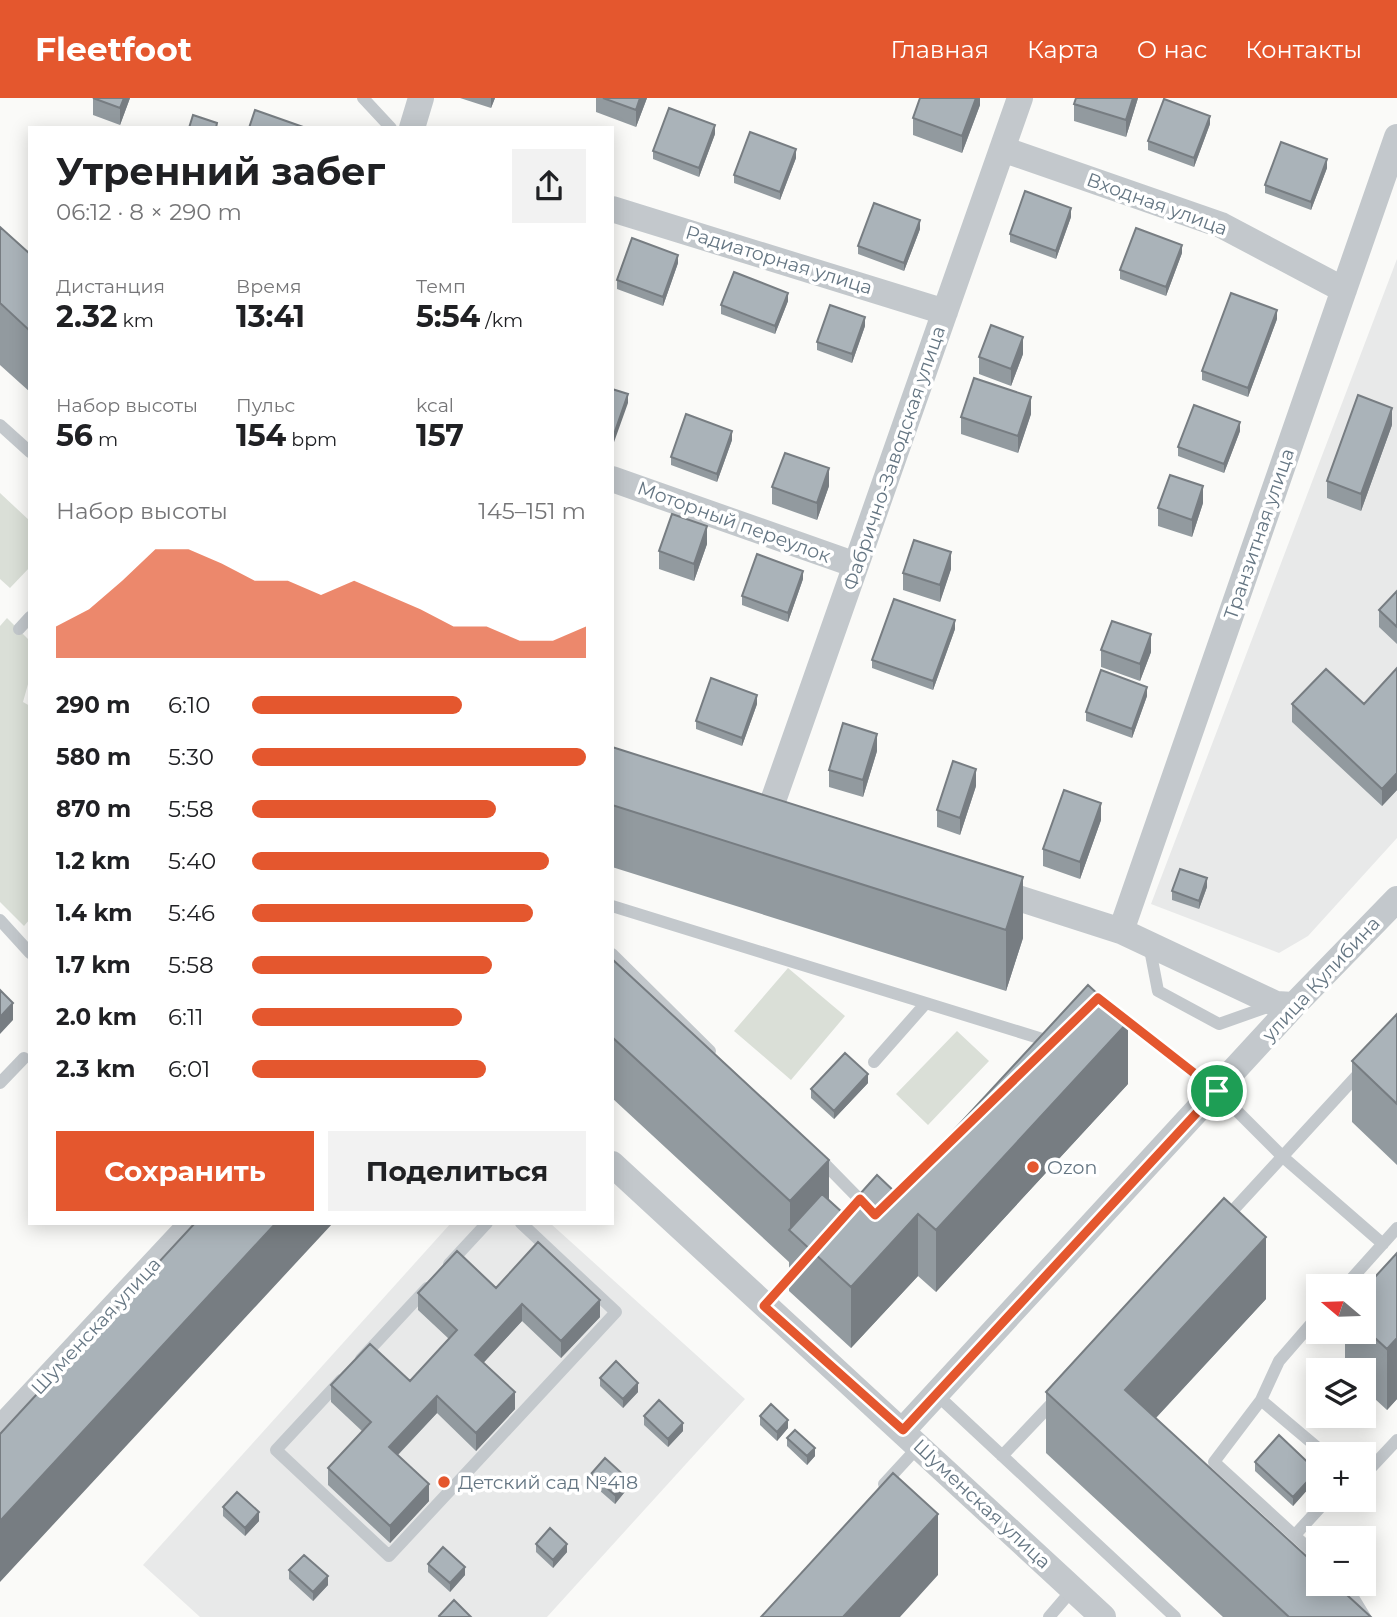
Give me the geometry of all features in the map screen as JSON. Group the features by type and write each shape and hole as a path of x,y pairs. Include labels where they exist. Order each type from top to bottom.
{"street":[{"path":"413,126 421,98"},
{"name":"Фабрично-Заводская улица","path":"767,818 1020,98"},
{"name":"Транзитная улица","path":"1121,931 1397,137"},
{"name":"Входная улица","path":"1002,149 1221,225 1344,290"},
{"name":"Радиаторная улица","path":"614,210 945,312"},
{"name":"Моторный переулок","path":"614,480 856,565"},
{"path":"741,808 793,827"},
{"path":"963,881 1121,931 1285,1005"},
{"name":"улица Кулибина","path":"911,1437 936,1394 1217,1091 1285,1005 1397,899"},
{"name":"Шуменская улица","path":"614,1166 764,1306 911,1437 1103,1617"},
{"name":"Шуменская улица","path":"0,1429 190,1225"}],"lane":[{"path":"363,98 388,126"},
{"path":"0,425 28,450"},
{"path":"19,629 28,619"},
{"path":"614,907 926,1003 1057,1038 1043,1052"},
{"path":"0,920 28,951"},
{"path":"1149,944 1158,991 1219,1024 1285,1005"},
{"path":"614,956 721,1062"},
{"path":"1098,998 1217,1091 1283,1157 1383,1244"},
{"path":"874,1062 926,1003"},
{"path":"0,1083 24,1058"},
{"path":"1217,1228 1371,1060"},
{"path":"810,1150 855,1204 875,1215 885,1206"},
{"path":"485,1225 276,1450 389,1556 616,1312 523,1225"},
{"path":"1356,1274 1397,1228"},
{"path":"764,1306 807,1257"},
{"path":"1306,1330 1279,1361 1261,1401 1214,1462 1306,1546"},
{"path":"1002,1456 1067,1387"},
{"path":"936,1394 1175,1617"},
{"path":"1261,1401 1311,1442"},
{"path":"875,1494 911,1437"},
{"path":"1376,1462 1397,1440"},
{"path":"1295,1535 1316,1512"},
{"path":"1049,1617 1073,1589"},
{"path":"1352,1596 1365,1617"}],"shaded area":[{"path":"1397,259 1397,838 1308,936 1279,953 1151,904"},
{"path":"0,493 28,519 28,569 10,588 0,579"},
{"path":"7,618 28,639 28,684 23,702 28,705 28,921 24,926 0,902 0,626"},
{"path":"788,968 845,1016 791,1080 734,1031"},
{"path":"957,1031 989,1061 928,1125 896,1094"},
{"name":"Детский сад №418","path":"449,1225 552,1225 745,1399 547,1617 200,1617 143,1565"}],"building":[{"path":"93,98 124,98 120,108"},
{"path":"603,98 640,98 636,110"},
{"path":"920,98 976,98 962,136 913,118"},
{"path":"1076,98 1133,98 1126,120 1074,104"},
{"path":"1164,99 1210,116 1194,158 1148,141"},
{"path":"669,108 715,125 699,168 653,151"},
{"path":"255,110 300,126 250,126"},
{"path":"193,115 217,123 216,126 190,126"},
{"path":"750,132 796,149 780,192 734,175"},
{"path":"1281,142 1327,159 1311,202 1265,185"},
{"path":"1025,191 1071,208 1056,251 1010,234"},
{"path":"874,203 920,220 904,263 858,246"},
{"path":"0,227 28,252 28,329 0,303"},
{"path":"1136,228 1182,245 1166,287 1120,270"},
{"path":"632,238 678,255 663,297 617,280"},
{"path":"734,272 788,293 775,326 721,305"},
{"path":"1231,293 1277,310 1248,388 1202,371"},
{"path":"830,305 865,317 852,354 817,342"},
{"path":"991,325 1023,337 1011,369 979,357"},
{"path":"974,378 1031,397 1018,436 961,417"},
{"path":"614,390 628,394 614,434"},
{"path":"1358,395 1392,408 1361,494 1327,481"},
{"path":"1194,405 1240,422 1224,464 1178,447"},
{"path":"686,414 732,431 717,474 671,457"},
{"path":"785,453 829,468 817,503 772,487"},
{"path":"1170,475 1203,486 1192,520 1158,508"},
{"path":"672,514 707,526 694,564 659,551"},
{"path":"914,540 951,552 940,585 903,573"},
{"path":"757,554 803,571 788,613 742,596"},
{"path":"1397,591 1397,627 1379,610"},
{"path":"894,599 955,620 933,681 872,660"},
{"path":"1112,621 1151,634 1140,664 1101,650"},
{"path":"1397,668 1397,773 1382,789 1292,704 1326,669 1364,704"},
{"path":"1101,670 1147,687 1132,729 1086,712"},
{"path":"711,678 757,695 742,738 696,721"},
{"path":"843,723 877,734 863,780 829,770"},
{"path":"614,748 1023,877 1006,930 614,806"},
{"path":"953,761 976,769 960,818 937,810"},
{"path":"1064,790 1101,803 1080,862 1043,849"},
{"path":"1180,869 1207,878 1199,901 1172,891"},
{"path":"614,961 829,1160 790,1201 614,1039"},
{"path":"1088,985 1128,1022 936,1230 918,1214 851,1287 789,1230 822,1194 843,1213 877,1175 896,1193"},
{"path":"0,990 13,1003 0,1017"},
{"path":"1397,1014 1397,1104 1352,1061"},
{"path":"845,1053 868,1074 834,1111 811,1089"},
{"path":"1224,1198 1266,1237 1125,1390 1306,1556 1306,1596 1348,1596 1371,1617 1289,1617 1046,1392"},
{"path":"193,1225 274,1225 0,1521 0,1434"},
{"path":"538,1242 600,1300 561,1341 522,1304 475,1355 515,1392 476,1433 437,1396 389,1447 429,1484 390,1526 328,1468 371,1422 331,1385 370,1344 410,1381 457,1330 418,1293 457,1251 496,1288"},
{"path":"1397,1253 1397,1338 1387,1349 1376,1339 1376,1276"},
{"path":"616,1361 638,1383 623,1399 600,1378"},
{"path":"659,1400 683,1423 668,1439 644,1416"},
{"path":"771,1404 788,1420 777,1432 760,1416"},
{"path":"795,1430 815,1448 807,1456 787,1438"},
{"path":"1279,1435 1306,1461 1306,1483 1293,1497 1255,1462"},
{"path":"605,1458 628,1479 615,1495 591,1474"},
{"path":"893,1473 938,1514 843,1617 761,1617"},
{"path":"237,1492 259,1512 245,1528 223,1507"},
{"path":"550,1528 567,1544 553,1560 536,1544"},
{"path":"443,1547 465,1567 450,1583 428,1564"},
{"path":"304,1555 328,1576 313,1592 289,1570"},
{"path":"454,1600 471,1617 439,1616"}],"place":[{"name":"Ozon","path":"1033,1167"},
{"name":"Детский сад №418","path":"444,1482"}],"route":[{"path":"1098,998 1217,1091 903,1430 764,1306 860,1199 875,1215 1098,998"}]}
